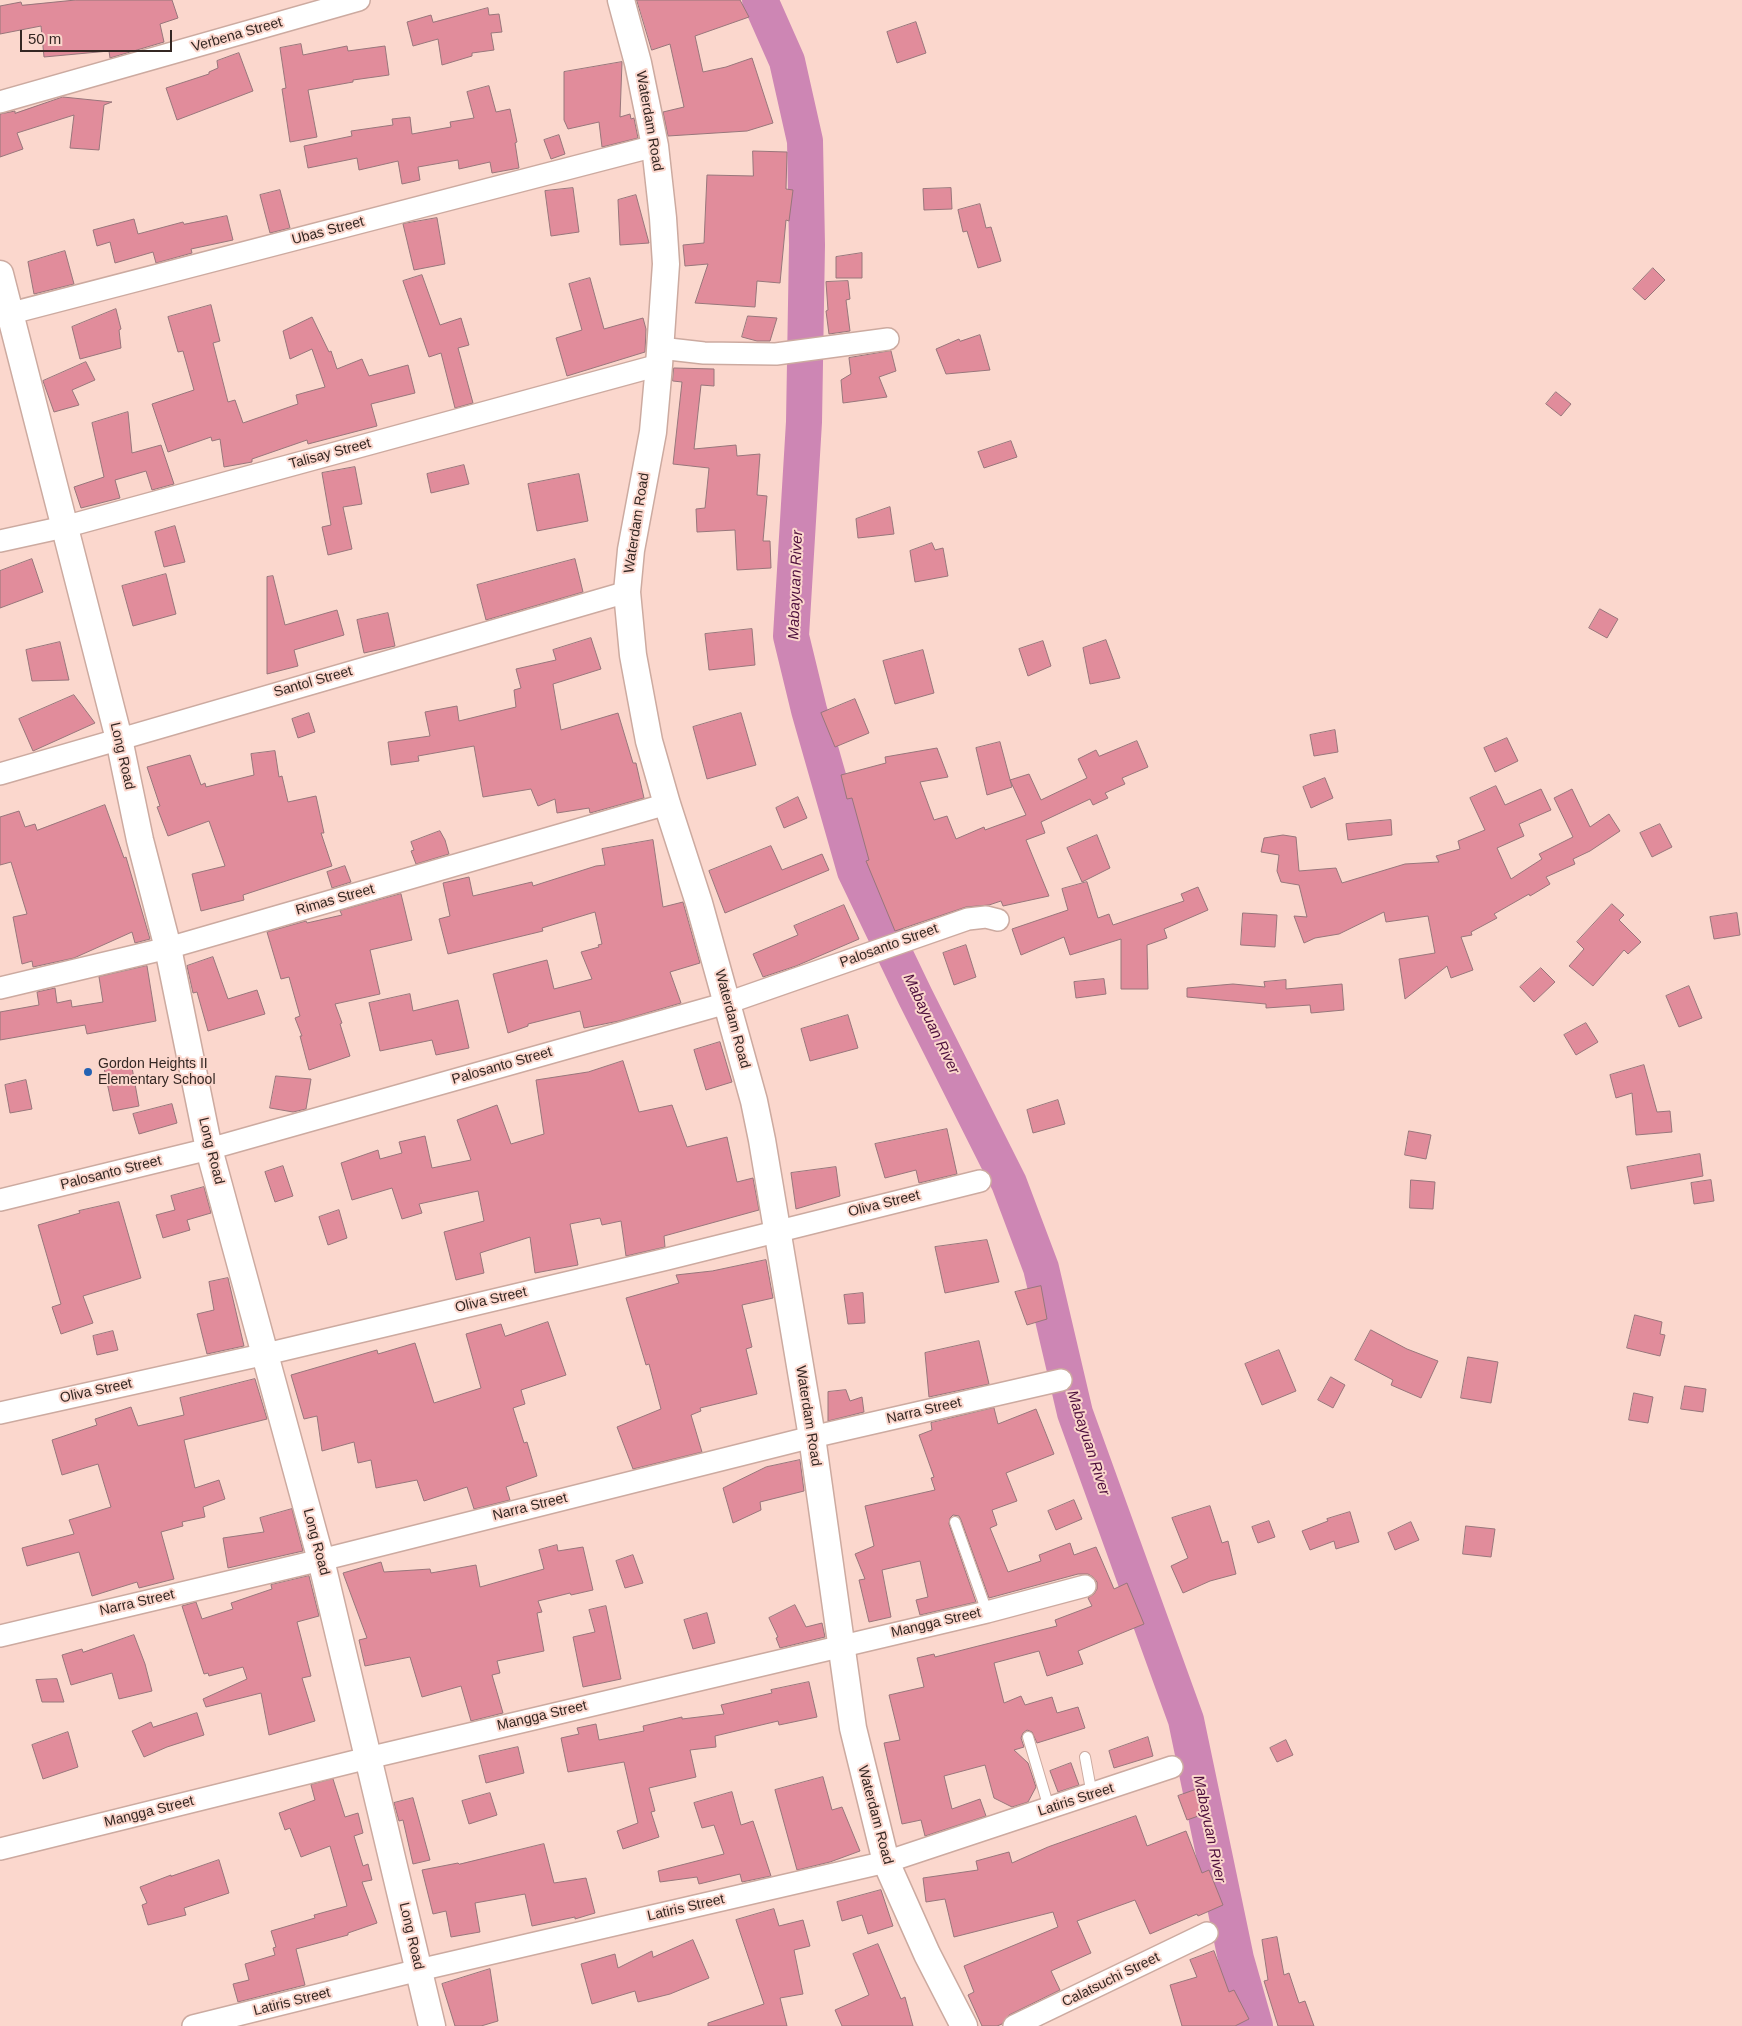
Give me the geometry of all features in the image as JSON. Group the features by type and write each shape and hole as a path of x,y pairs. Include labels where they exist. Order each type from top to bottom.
{"street":[{"name":"Verbena Street","path":"0,102 359,0"},
{"name":"Waterdam Road","path":"621,0 638,63 656,146 666,264 653,432 631,550 627,592 635,664 649,741 699,903 754,1101 778,1230 812,1436 853,1728 886,1862 927,1954 964,2026"},
{"name":"Ubas Street","path":"5,315 656,146"},
{"name":"Long Road","path":"0,274 5,315 64,527 119,739 140,840 168,948 209,1149 321,1560 432,2026"},
{"path":"660,357 704,353 776,354 888,339"},
{"name":"Talisay Street","path":"0,541 64,527 660,357"},
{"name":"Santol Street","path":"0,774 627,592"},
{"name":"Rimas Street","path":"0,988 168,948 667,804"},
{"name":"Palosanto Street","path":"0,1200 209,1149 727,1003 968,919 986,917 998,920"},
{"name":"Oliva Street","path":"0,1413 266,1354 648,1263 980,1181"},
{"name":"Narra Street","path":"0,1636 321,1560 812,1436 1061,1380"},
{"name":"Mangga Street","path":"0,1849 368,1758 987,1612 1085,1586"},
{"name":"Latiris Street","path":"193,2026 419,1970 886,1862 1172,1767"},
{"name":"Calatsuchi Street","path":"1014,2026 1207,1933"}],"lane":[{"path":"955,1522 987,1612"},
{"path":"1028,1737 1048,1808"},
{"path":"1084,1757 1092,1795"}],"building":[{"path":"76,0 172,0 178,18 160,24 164,42 110,58 109,51 44,57 41,26 0,34 0,6 21,2 22,5"},
{"path":"637,0 740,0 749,17 695,36 703,72 726,67 752,58 773,123 747,131 668,136 663,112 684,107 670,44 652,50"},
{"path":"488,8 489,15 499,14 502,32 491,33 494,50 472,53 472,56 442,65 438,39 413,46 407,22 431,15 433,22"},
{"path":"916,22 926,53 897,63 887,32"},
{"path":"301,44 303,55 347,46 348,51 385,46 389,75 353,80 353,82 308,90 317,137 290,142 282,89 286,88 280,48"},
{"path":"239,53 253,91 177,120 166,88 209,74 209,72 218,68 217,61"},
{"path":"622,62 620,117 630,114 631,119 634,118 638,138 602,147 599,122 568,129 564,120 564,72"},
{"path":"489,86 496,112 510,109 517,142 515,143 519,168 492,173 490,162 459,169 458,160 418,167 420,180 402,184 398,161 359,170 357,158 308,168 304,146 352,136 351,131 393,125 392,119 410,117 412,134 451,127 450,122 474,118 467,92"},
{"path":"63,97 112,102 104,105 99,150 70,148 74,115 17,133 23,149 0,157 0,114 15,111 15,113"},
{"path":"559,135 565,154 551,159 544,140"},
{"path":"753,151 787,152 786,189 793,190 789,221 786,220 780,283 757,281 755,307 695,303 708,264 685,266 683,245 704,243 707,175 753,176"},
{"path":"573,188 579,232 551,236 545,191"},
{"path":"951,188 952,209 924,210 923,189"},
{"path":"280,190 290,228 270,233 260,195"},
{"path":"636,195 649,243 620,245 618,200"},
{"path":"980,204 986,228 991,227 1001,261 978,268 967,231 963,232 958,210"},
{"path":"227,216 233,240 191,249 192,253 156,263 153,252 115,263 110,242 97,246 93,230 134,219 138,234 183,222 184,224"},
{"path":"437,218 445,264 414,270 403,224"},
{"path":"65,251 74,284 34,294 28,262"},
{"path":"862,253 862,278 836,278 836,257"},
{"path":"1653,268 1665,280 1645,300 1633,289"},
{"path":"422,275 440,325 461,318 469,345 458,348 473,403 455,408 441,353 429,357 403,281"},
{"path":"590,278 604,329 643,318 646,329 645,352 567,376 556,338 582,330 569,284"},
{"path":"848,281 850,299 846,300 850,331 829,334 826,311 828,310 826,282"},
{"path":"211,305 220,341 213,343 228,402 235,400 243,423 298,404 296,395 325,387 312,349 290,359 283,331 312,317 329,352 331,351 337,369 362,359 369,376 408,365 415,393 371,404 377,426 308,444 307,440 252,459 252,462 224,467 220,439 212,441 211,437 168,452 152,404 194,390 183,351 178,352 168,317"},
{"path":"116,309 121,329 119,330 121,348 80,359 72,327"},
{"path":"748,316 777,318 770,341 757,341 742,337"},
{"path":"980,335 990,370 946,374 936,349 959,339 960,341"},
{"path":"891,351 896,371 879,377 887,397 843,403 841,380 851,374 849,358"},
{"path":"86,362 95,380 72,390 79,405 54,412 43,381"},
{"path":"674,368 714,369 714,386 701,385 694,449 736,445 737,456 760,454 757,495 767,496 763,541 770,541 771,568 737,570 735,530 697,532 696,509 705,508 709,468 673,464 682,382 673,381"},
{"path":"1556,392 1571,404 1561,416 1546,404"},
{"path":"128,412 132,453 161,445 174,484 152,490 146,471 115,480 120,498 81,508 74,487 104,477 92,423"},
{"path":"1011,441 1017,457 984,468 978,452"},
{"path":"464,465 469,484 431,493 427,474"},
{"path":"355,467 362,504 343,507 352,549 328,555 322,527 331,525 322,473"},
{"path":"579,474 588,521 537,531 528,484"},
{"path":"890,507 894,534 858,538 856,519"},
{"path":"175,526 185,562 164,567 155,532"},
{"path":"932,543 935,550 943,548 948,576 915,582 910,551"},
{"path":"32,559 43,592 0,608 0,571"},
{"path":"575,559 583,592 486,620 477,585"},
{"path":"166,574 176,614 133,626 122,586"},
{"path":"273,576 285,625 337,610 344,635 294,650 298,666 267,674 267,577"},
{"path":"1600,609 1618,619 1607,638 1589,628"},
{"path":"388,613 395,646 364,653 357,620"},
{"path":"752,629 755,665 709,670 705,634"},
{"path":"591,638 601,669 553,684 561,730 618,713 633,763 636,763 644,798 590,813 589,808 557,813 555,799 538,806 531,789 483,797 474,746 418,756 419,761 391,765 388,742 430,736 425,712 457,706 459,721 516,707 514,690 521,688 516,669 556,660 553,650"},
{"path":"1106,640 1120,678 1090,684 1083,648"},
{"path":"1043,641 1051,666 1028,676 1019,649"},
{"path":"60,642 69,680 32,681 26,650"},
{"path":"923,650 934,693 895,704 883,661"},
{"path":"74,695 95,723 33,751 19,719"},
{"path":"855,699 869,733 835,747 821,713"},
{"path":"309,713 315,732 298,738 292,719"},
{"path":"741,713 756,765 707,779 693,727"},
{"path":"1335,730 1338,752 1314,756 1310,735"},
{"path":"1507,738 1518,761 1495,772 1484,748"},
{"path":"1137,741 1148,767 1122,778 1125,784 1105,793 1108,798 1093,805 1090,799 1041,822 1045,833 1026,840 1049,896 1003,906 1001,901 989,905 966,907 895,931 866,861 869,860 852,798 847,799 841,775 886,763 885,757 937,748 948,777 920,782 934,820 947,816 956,839 984,827 985,830 1026,815 1010,780 1029,774 1041,800 1087,778 1078,759 1096,750 1099,756"},
{"path":"1000,742 1012,787 987,795 976,748"},
{"path":"275,751 279,777 282,776 288,802 316,796 324,833 321,833 332,866 243,895 244,900 201,911 192,874 225,866 209,821 168,836 157,807 160,806 147,767 190,755 201,785 205,783 206,787 254,775 251,754"},
{"path":"1325,778 1333,798 1311,808 1303,787"},
{"path":"1496,786 1505,805 1541,789 1551,810 1519,824 1524,836 1497,848 1511,879 1542,859 1539,854 1573,837 1554,798 1572,789 1590,827 1609,814 1620,831 1590,851 1573,859 1575,864 1546,877 1550,884 1494,914 1497,918 1471,932 1472,935 1461,937 1473,970 1451,978 1447,966 1405,999 1399,959 1435,953 1428,916 1386,922 1384,912 1339,934 1315,938 1304,943 1294,916 1307,917 1299,885 1281,882 1277,871 1279,855 1261,852 1264,838 1283,835 1296,837 1299,871 1336,868 1342,883 1405,864 1439,862 1436,856 1460,849 1458,841 1485,830 1470,798"},
{"path":"798,797 807,818 784,828 776,808"},
{"path":"105,805 124,858 126,857 150,939 135,943 132,932 74,958 33,967 32,961 22,964 13,917 27,914 11,862 0,865 0,817 19,811 25,827 35,824 37,830"},
{"path":"1391,820 1392,835 1348,840 1346,824"},
{"path":"1660,824 1672,847 1652,857 1640,833"},
{"path":"440,831 449,854 416,864 411,851 414,850 411,842"},
{"path":"1097,835 1110,868 1082,882 1067,848"},
{"path":"653,840 663,907 683,902 700,963 670,972 681,1003 619,1021 584,1028 580,1011 528,1024 528,1026 508,1033 493,974 547,960 554,989 592,979 581,952 599,947 598,945 602,944 595,912 542,928 543,931 448,954 439,919 450,916 443,883 469,877 473,896 532,882 533,886 596,866 605,865 602,849"},
{"path":"771,846 782,870 822,854 829,870 725,913 709,871"},
{"path":"345,866 351,882 332,888 327,872"},
{"path":"1087,882 1098,918 1109,914 1113,925 1184,901 1181,894 1198,887 1208,910 1164,929 1167,938 1147,945 1148,989 1121,989 1121,939 1070,955 1064,937 1021,955 1012,929 1068,910 1062,889"},
{"path":"401,894 412,940 370,950 380,994 335,1004 350,1056 309,1070 300,1036 302,1036 295,1018 300,1016 289,977 281,979 267,932 306,921 307,923 342,915 340,911"},
{"path":"1612,904 1624,915 1619,920 1641,942 1628,954 1624,950 1593,986 1569,966 1584,949 1577,942"},
{"path":"844,905 859,939 796,966 763,977 753,954 798,935 794,926"},
{"path":"1243,913 1277,915 1275,947 1241,945"},
{"path":"1737,913 1740,935 1714,939 1710,917"},
{"path":"966,945 976,977 954,985 943,953"},
{"path":"213,957 228,999 257,990 265,1014 208,1031 197,992 193,993 187,966"},
{"path":"147,966 156,1021 87,1034 85,1025 0,1040 0,1012 39,1005 37,992 55,988 57,1003 71,1000 72,1007 103,1002 99,977"},
{"path":"1541,968 1555,982 1534,1002 1520,987"},
{"path":"1104,979 1106,994 1076,998 1074,982"},
{"path":"1286,980 1286,989 1342,984 1344,1010 1311,1013 1310,1005 1266,1008 1266,1004 1187,997 1187,988 1233,984 1265,987 1264,982"},
{"path":"1689,986 1702,1018 1679,1027 1666,996"},
{"path":"410,994 413,1011 458,1000 469,1048 436,1055 432,1040 380,1051 369,1003"},
{"path":"848,1015 858,1048 810,1061 801,1029"},
{"path":"1586,1023 1598,1042 1576,1055 1564,1035"},
{"path":"720,1042 732,1082 706,1090 694,1050"},
{"path":"623,1061 639,1112 672,1105 687,1147 727,1137 737,1182 753,1178 759,1210 664,1236 665,1247 626,1256 621,1221 602,1225 600,1218 570,1224 578,1265 535,1273 530,1237 480,1253 484,1273 456,1280 444,1232 484,1221 478,1191 419,1204 422,1213 402,1219 392,1188 352,1200 341,1163 378,1150 380,1159 402,1153 399,1142 425,1136 432,1168 471,1160 457,1120 497,1105 511,1144 544,1134 536,1080 588,1072"},
{"path":"131,1062 139,1106 113,1111 104,1068"},
{"path":"1644,1065 1657,1112 1670,1111 1672,1132 1636,1135 1632,1093 1616,1098 1610,1075"},
{"path":"276,1076 311,1079 306,1109 293,1112 270,1108"},
{"path":"26,1080 32,1109 10,1113 5,1085"},
{"path":"1058,1100 1065,1124 1033,1133 1027,1110"},
{"path":"172,1104 177,1123 139,1134 133,1114"},
{"path":"947,1129 957,1174 919,1183 916,1170 885,1178 875,1144"},
{"path":"1409,1131 1431,1135 1426,1159 1405,1155"},
{"path":"1700,1154 1703,1176 1631,1189 1627,1167"},
{"path":"283,1166 293,1196 275,1202 265,1172"},
{"path":"836,1167 840,1196 796,1209 791,1173"},
{"path":"1411,1180 1435,1182 1433,1209 1410,1208"},
{"path":"1711,1180 1714,1201 1694,1204 1691,1183"},
{"path":"204,1187 211,1213 187,1220 190,1230 163,1238 156,1215 175,1210 171,1196"},
{"path":"119,1202 141,1278 83,1296 93,1323 61,1334 52,1307 61,1304 38,1225 80,1213 79,1211"},
{"path":"339,1210 347,1238 328,1245 319,1217"},
{"path":"987,1240 999,1282 945,1293 935,1247"},
{"path":"766,1260 773,1298 742,1305 752,1347 746,1349 757,1394 700,1408 701,1411 691,1415 702,1452 633,1469 617,1427 661,1409 649,1364 646,1365 626,1298 679,1283 676,1275 712,1271"},
{"path":"228,1278 244,1346 207,1354 197,1314 214,1310 209,1282"},
{"path":"1041,1286 1047,1319 1027,1325 1015,1292"},
{"path":"863,1293 865,1323 848,1324 844,1295"},
{"path":"1635,1315 1662,1322 1660,1334 1665,1335 1660,1356 1627,1348"},
{"path":"548,1322 566,1375 521,1390 525,1404 513,1408 524,1443 527,1442 537,1476 506,1487 510,1500 474,1509 467,1487 424,1501 417,1480 376,1488 371,1460 358,1463 354,1442 322,1451 317,1416 304,1419 291,1375 377,1350 378,1354 415,1343 434,1403 481,1388 466,1334 501,1324 505,1336"},
{"path":"1371,1330 1407,1349 1438,1361 1421,1398 1391,1385 1393,1380 1355,1360"},
{"path":"113,1331 118,1350 97,1355 93,1336"},
{"path":"979,1341 989,1384 929,1397 925,1353"},
{"path":"1279,1350 1296,1391 1262,1405 1245,1364"},
{"path":"1468,1357 1498,1362 1491,1403 1461,1398"},
{"path":"1331,1377 1345,1385 1333,1408 1318,1400"},
{"path":"255,1379 267,1419 184,1440 195,1488 219,1480 225,1499 203,1507 205,1517 182,1522 183,1526 161,1532 174,1579 139,1588 137,1582 92,1596 79,1552 27,1566 22,1548 74,1534 69,1520 111,1507 98,1464 62,1475 52,1440 97,1425 95,1419 131,1407 138,1426 184,1415 180,1398"},
{"path":"1685,1386 1706,1389 1703,1412 1681,1409"},
{"path":"846,1390 850,1401 862,1397 864,1412 828,1421 828,1392"},
{"path":"1634,1393 1653,1397 1648,1423 1629,1420"},
{"path":"994,1408 998,1424 1036,1409 1054,1454 1006,1473 1017,1501 992,1510 997,1525 990,1528 1008,1572 1041,1561 1039,1555 1070,1543 1074,1555 1096,1547 1114,1589 1127,1583 1144,1624 1078,1651 1083,1664 1047,1676 1039,1651 994,1663 1004,1703 1021,1696 1025,1705 1052,1697 1057,1713 1078,1707 1085,1728 1037,1743 1032,1732 1027,1730 1023,1733 1021,1738 1024,1747 1014,1750 1028,1763 1036,1787 1028,1802 1012,1807 994,1798 985,1765 944,1776 952,1809 980,1799 986,1816 925,1836 921,1820 902,1824 884,1743 900,1740 889,1695 924,1687 917,1658 934,1654 935,1657 1057,1626 1055,1620 1092,1606 1088,1598 1097,1589 1097,1582 1093,1577 1088,1574 1078,1574 989,1598 961,1520 959,1516 953,1515 950,1518 949,1524 976,1602 920,1615 916,1600 928,1597 920,1561 882,1570 891,1617 869,1622 859,1580 865,1579 855,1554 874,1546 865,1506 935,1490 931,1478 934,1477 919,1435 932,1430 931,1423"},
{"path":"800,1460 804,1491 760,1502 761,1510 733,1523 723,1488 766,1467"},
{"path":"1074,1500 1082,1519 1056,1530 1048,1511"},
{"path":"1210,1506 1222,1543 1228,1541 1236,1574 1210,1581 1183,1593 1171,1566 1188,1558 1172,1518"},
{"path":"292,1509 303,1551 228,1568 223,1538 264,1532 260,1518"},
{"path":"1350,1512 1359,1542 1336,1549 1334,1541 1310,1550 1302,1531 1328,1521 1327,1519"},
{"path":"1269,1521 1275,1537 1258,1543 1252,1527"},
{"path":"1411,1522 1419,1540 1395,1550 1388,1533"},
{"path":"1466,1526 1495,1529 1491,1557 1463,1554"},
{"path":"557,1545 558,1551 583,1547 593,1590 571,1595 570,1593 538,1601 542,1612 537,1613 544,1651 497,1661 500,1673 492,1675 503,1713 471,1721 461,1686 422,1697 410,1657 365,1666 359,1640 367,1638 343,1573 381,1562 384,1572 430,1569 431,1573 476,1565 480,1587 544,1569 539,1550"},
{"path":"633,1555 643,1583 625,1588 616,1561"},
{"path":"309,1576 319,1616 297,1622 311,1676 302,1678 315,1721 269,1735 261,1693 206,1707 203,1699 247,1679 243,1667 209,1676 208,1673 204,1674 182,1606 196,1602 202,1619 233,1609 231,1603 272,1589 271,1585"},
{"path":"795,1605 806,1627 822,1623 825,1637 780,1648 776,1638 778,1637 769,1618"},
{"path":"606,1606 621,1679 583,1687 573,1637 595,1632 589,1610"},
{"path":"707,1613 715,1643 693,1649 684,1620"},
{"path":"134,1635 145,1664 152,1691 119,1699 112,1673 71,1685 62,1655 82,1649 83,1652"},
{"path":"57,1679 64,1702 42,1702 36,1680"},
{"path":"809,1682 817,1717 779,1725 778,1721 715,1736 716,1747 690,1750 696,1777 649,1788 655,1811 651,1812 659,1837 623,1849 617,1831 638,1823 624,1762 568,1772 561,1738 579,1734 577,1728 596,1724 599,1740 644,1731 643,1726 682,1717 682,1719 724,1714 721,1705 772,1693 771,1690"},
{"path":"197,1713 204,1735 144,1757 132,1731 151,1722 153,1727"},
{"path":"68,1732 78,1767 43,1779 32,1745"},
{"path":"1148,1737 1153,1756 1114,1768 1109,1751"},
{"path":"1286,1740 1293,1755 1277,1762 1270,1748"},
{"path":"518,1747 524,1773 486,1783 479,1756"},
{"path":"1071,1763 1079,1785 1058,1792 1050,1771"},
{"path":"823,1777 832,1810 842,1807 860,1851 830,1862 797,1870 775,1790"},
{"path":"333,1779 345,1817 358,1813 363,1833 354,1836 363,1866 368,1864 372,1880 362,1882 377,1923 348,1933 348,1935 296,1949 305,1985 238,2002 233,1984 249,1980 245,1964 275,1955 273,1948 276,1947 271,1931 315,1918 314,1915 347,1906 330,1846 301,1857 290,1828 285,1830 279,1813 315,1800 311,1785"},
{"path":"1195,1790 1204,1814 1187,1820 1178,1796"},
{"path":"732,1792 741,1825 753,1821 771,1876 742,1882 740,1874 699,1884 697,1877 660,1882 658,1871 724,1854 714,1825 702,1828 694,1803"},
{"path":"490,1793 497,1815 469,1824 462,1801"},
{"path":"413,1798 430,1860 413,1864 403,1820 399,1821 394,1803"},
{"path":"1136,1816 1147,1846 1186,1831 1202,1873 1209,1870 1223,1905 1150,1934 1135,1900 1077,1921 1091,1953 1051,1971 1060,1990 1009,2015 1002,2024 982,2026 968,1995 974,1992 964,1966 1058,1927 1053,1912 954,1937 945,1899 926,1902 923,1878 978,1870 976,1861 1009,1852 1012,1863 1048,1847"},
{"path":"544,1844 554,1883 586,1878 595,1913 575,1919 575,1917 532,1926 525,1894 475,1903 480,1932 451,1937 446,1911 433,1914 422,1870 459,1864"},
{"path":"219,1860 229,1893 184,1908 186,1915 148,1925 142,1905 147,1903 140,1887"},
{"path":"881,1890 893,1926 868,1934 862,1915 842,1921 837,1902"},
{"path":"774,1909 779,1926 803,1920 810,1946 794,1950 803,1994 780,1998 787,2026 708,2026 708,2023 764,2004 736,1920"},
{"path":"1277,1937 1284,1975 1289,1973 1299,2003 1305,2001 1314,2026 1278,2026 1264,1981 1268,1980 1262,1940"},
{"path":"693,1940 709,1978 670,1994 638,2002 635,1991 592,2004 581,1964 615,1954 618,1968 652,1951 653,1957"},
{"path":"878,1944 901,1999 905,1997 913,2026 842,2026 835,2010 869,1995 853,1954"},
{"path":"1214,1951 1229,1992 1234,1990 1249,2019 1235,2026 1182,2026 1170,1985 1197,1977 1190,1960"},
{"path":"490,1969 498,2021 481,2026 455,2026 442,1984"}],"waterway":[{"name":"Mabayuan River","path":"760,0 787,61 805,141 807,245 804,422 791,636 809,710 855,871 915,996 1009,1183 1041,1268 1075,1413 1186,1720 1236,1959 1255,2026"}],"place":[{"name":"Gordon Heights II Elementary School","path":"88,1072"}]}
